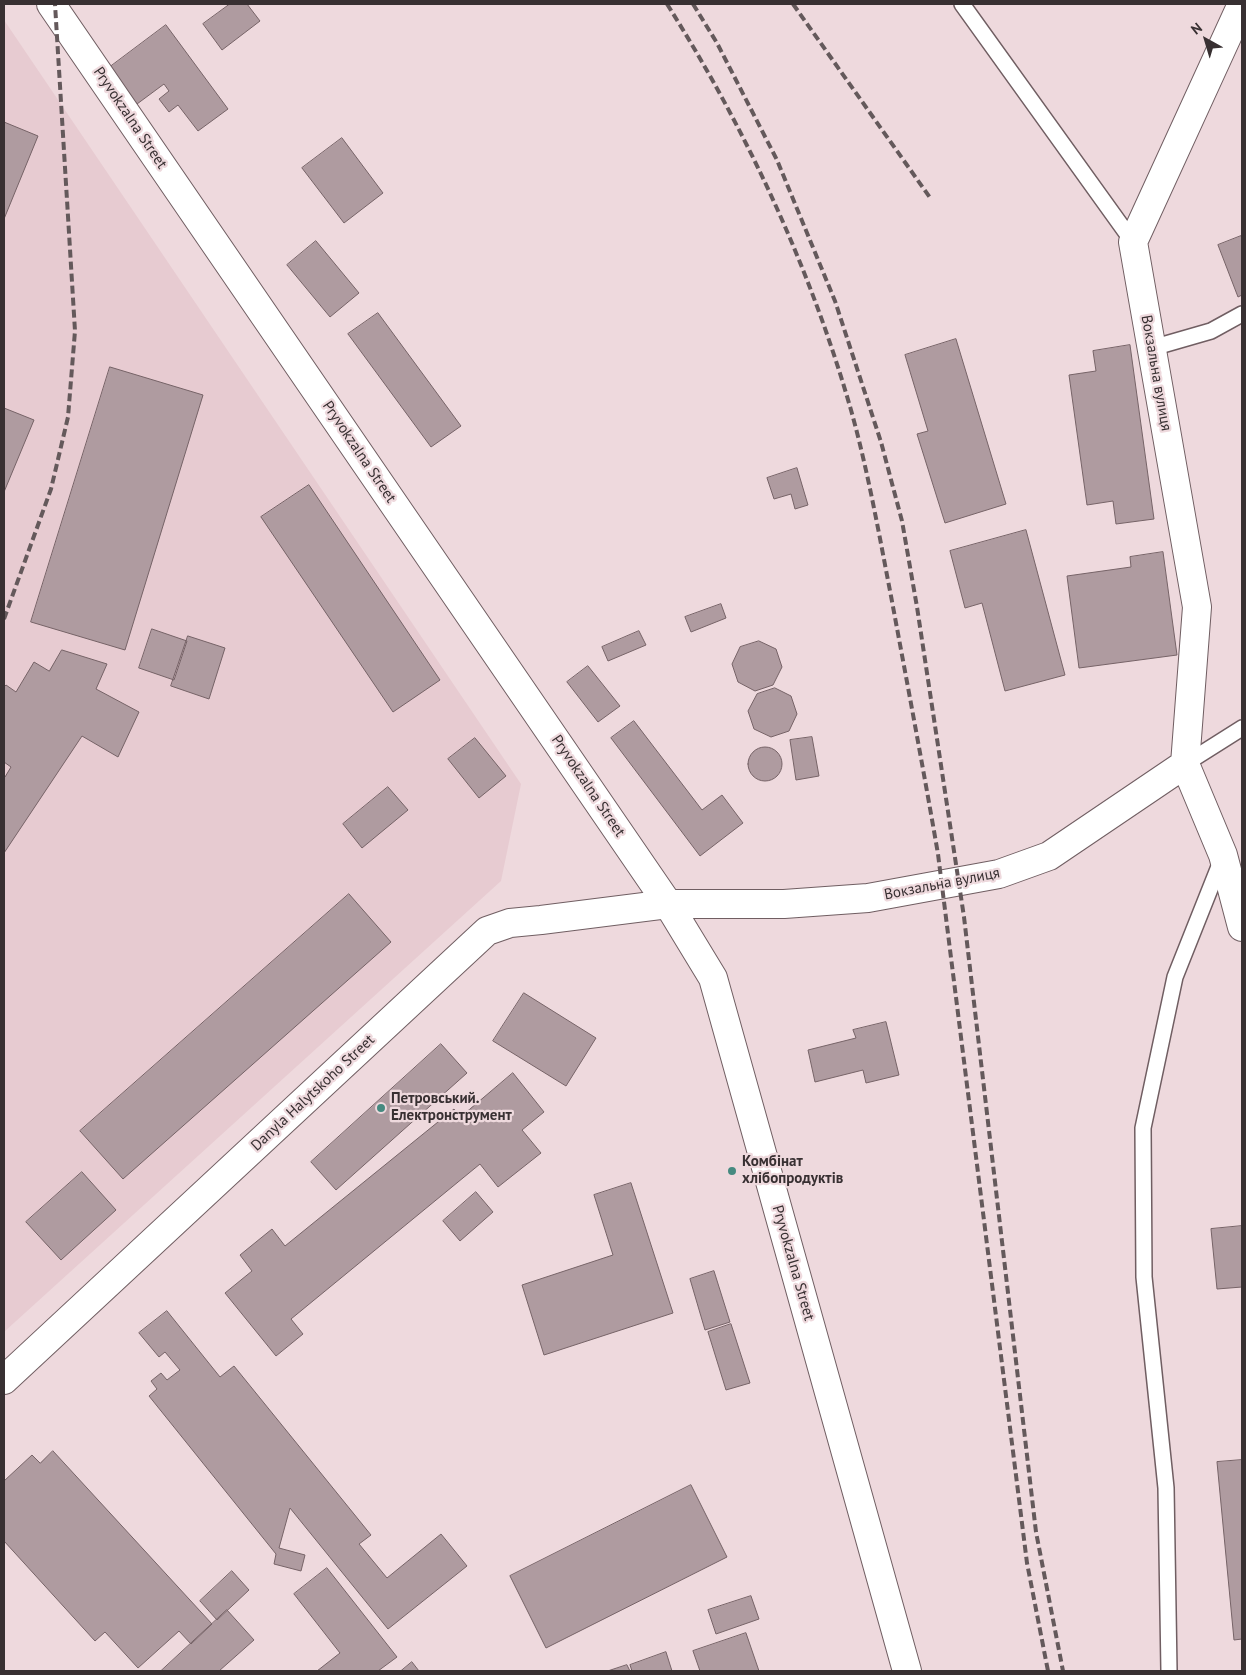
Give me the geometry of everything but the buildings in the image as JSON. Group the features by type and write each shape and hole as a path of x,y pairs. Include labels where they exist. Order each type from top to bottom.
{"street":[{"name":"Pryvokzalna Street","path":"51,4 668,904 713,978 907,1671"},
{"path":"1133,242 1242,4"},
{"name":"Вокзальна вулиця","path":"668,904 784,904 868,898 999,874 1049,856 1185,764 1197,607 1133,242"},
{"path":"1185,764 1223,855 1242,927"},
{"name":"Danyla Halytskoho Street","path":"4,1380 487,931 510,922 668,904"}],"lane":[{"path":"962,4 1133,242"},
{"path":"1152,348 1211,331 1242,314"},
{"name":"Вокзальна вулиця","path":"1185,764 1242,728"},
{"path":"1169,1671 1166,1488 1144,1277 1143,1128 1175,977 1223,855"}],"shaded area":[{"path":"4,20 521,784 501,881 4,1332"}],"railway":[{"path":"4,619 51,489 68,417 75,331 55,4"},
{"path":"667,4 723,100 749,150 796,252 835,357 863,456 891,596 938,854 1027,1563 1048,1671"},
{"path":"693,4 717,43 777,160 835,301 881,442 902,521 917,607 964,917 1036,1532 1063,1671"},
{"path":"793,4 931,199"}],"place":[{"name":"Петровський. Електронструмент","path":"381,1108"},
{"name":"Комбінат хлібопродуктів","path":"732,1171"}]}
